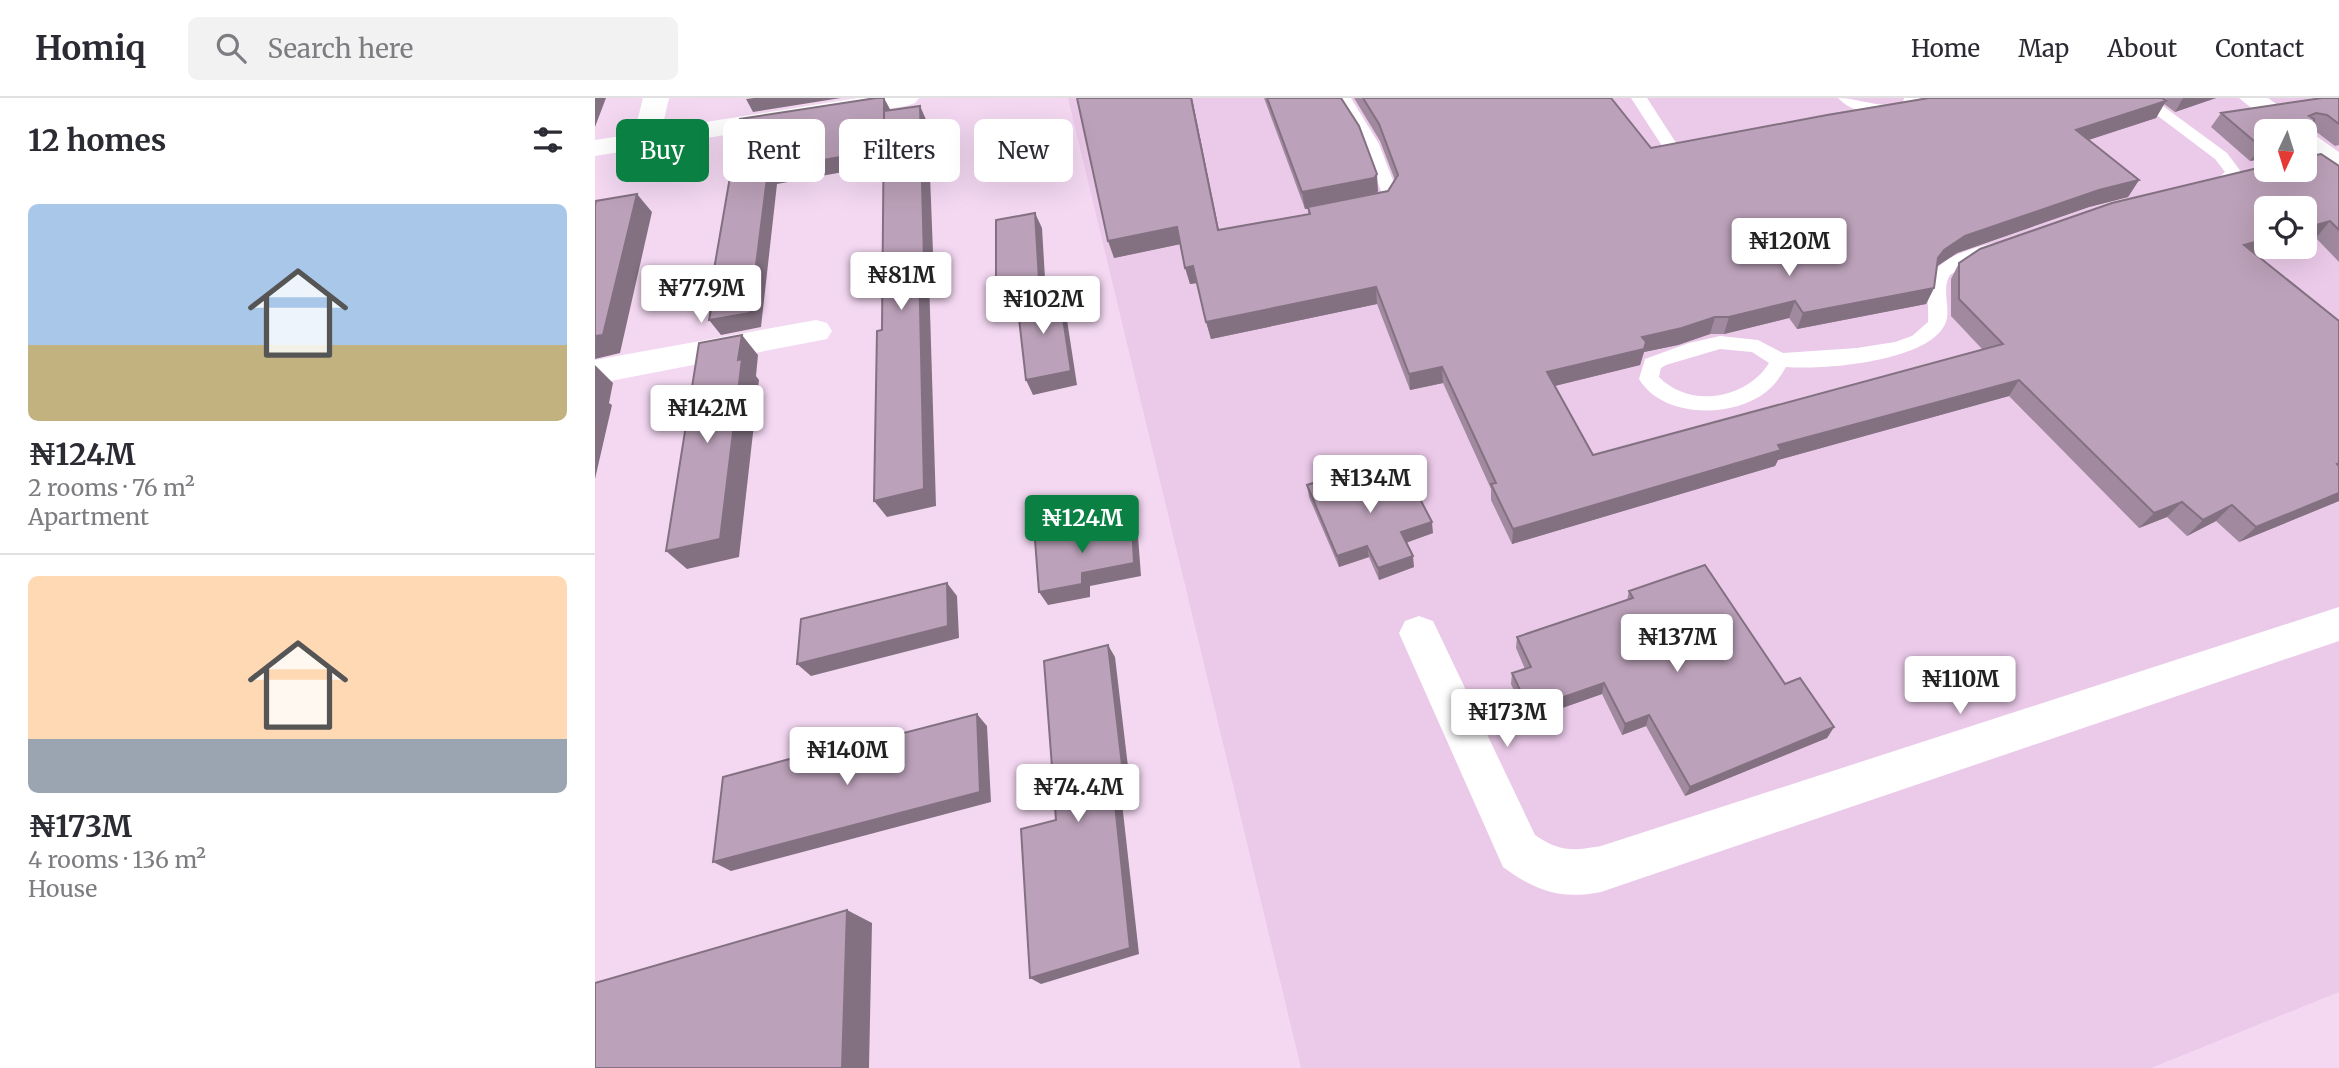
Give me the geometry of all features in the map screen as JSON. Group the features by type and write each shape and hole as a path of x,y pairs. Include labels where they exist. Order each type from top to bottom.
{"street":[{"path":"651,119 656,98"},
{"path":"709,130 907,98"},
{"path":"2258,103 2298,103"},
{"path":"2258,103 2280,119"},
{"path":"595,148 616,145"},
{"path":"2317,148 2339,165"},
{"path":"595,372 816,331"},
{"path":"1419,633 1518,851 1544,870 1575,874 1601,869 2339,624"}],"lane":[{"path":"1342,209 1383,201 1388,191 1371,144 1358,118 1343,98"},
{"path":"1639,98 1672,149"},
{"path":"1846,98 1879,110 1900,109 1909,105 1912,98"},
{"path":"2142,98 2221,156 2234,173 2222,183 2184,192"},
{"path":"1780,360 1768,380 1757,388 1731,400 1712,403 1684,401 1665,396 1649,379 1652,364 1711,343 1743,344 1760,348 1780,360 1827,358 1899,348 1931,334 1937,324 1939,278 1944,270 1964,259 2004,245"}],"shaded area":[{"path":"1068,98 2339,98 2339,992 2151,1068 1301,1068"}],"building":[{"path":"884,98 884,119 839,119 839,157 825,160 825,119 740,119"},
{"path":"1077,98 1191,98 1218,230 1310,214 1308,207 1388,191 1398,175 1379,124 1363,98 1611,98 1651,148 1929,98 2162,98 2166,101 2076,130 2139,180 2099,190 1965,236 1944,250 1938,258 1934,288 1803,313 1795,301 1729,317 1715,317 1642,337 1646,342 1644,349 1547,372 1593,455 2003,344 1959,299 1959,263 1980,249 2112,203 2254,169 2254,182 2317,182 2317,155 2321,154 2339,166 2339,230 2330,221 2317,225 2317,196 2254,196 2254,242 2244,245 2254,253 2254,259 2262,259 2339,321 2339,493 2256,527 2232,505 2203,520 2182,502 2154,513 2019,380 1778,445 1781,450 1513,529 1491,484 1496,483 1442,367 1409,374 1376,287 1206,322 1193,266 1185,268 1177,227 1108,241"},
{"path":"1267,98 1341,98 1359,126 1377,174 1374,178 1302,192"},
{"path":"2322,98 2339,98 2339,124 2327,115 2316,113 2309,116 2314,119 2254,119 2254,141 2221,113"},
{"path":"920,106 920,119 884,119 884,111"},
{"path":"729,182 766,182 750,313 709,320 711,309 707,310"},
{"path":"883,182 922,182 924,260 919,261 924,489 874,501 877,331 882,330"},
{"path":"637,194 603,335 595,336 596,201"},
{"path":"1035,213 1039,280 996,287 996,220"},
{"path":"1059,292 1071,371 1026,380 1017,301"},
{"path":"742,335 738,360 742,359 720,539 666,551 699,343"},
{"path":"1405,470 1432,522 1401,532 1413,556 1378,568 1367,546 1337,556 1307,485 1343,474 1350,489"},
{"path":"1132,522 1134,563 1082,573 1082,584 1039,592 1035,540"},
{"path":"1705,565 1785,684 1800,678 1834,727 1690,787 1649,715 1625,724 1604,683 1529,709 1512,673 1531,667 1517,637 1633,598 1629,591"},
{"path":"947,583 948,626 797,664 801,619"},
{"path":"1108,645 1124,782 1113,785 1130,948 1030,978 1021,829 1056,820 1044,661"},
{"path":"977,714 980,792 713,862 723,777 819,751 819,755"},
{"path":"847,910 842,1068 595,1068 595,983"}]}
